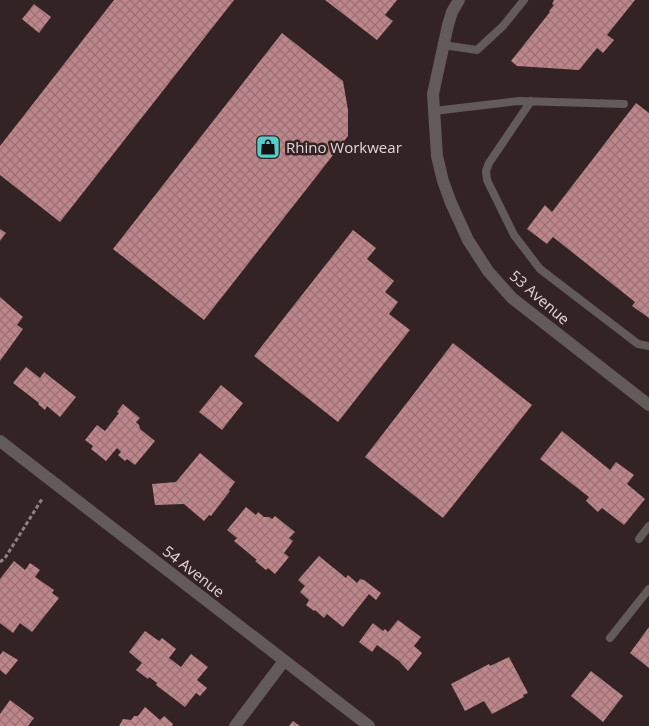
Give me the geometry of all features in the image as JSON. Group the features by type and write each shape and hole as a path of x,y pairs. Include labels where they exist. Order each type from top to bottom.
{"street":[{"name":"53 Avenue","path":"458,0 452,12 443,45 433,94 437,156 451,203 468,240 488,271 512,298 649,405"},
{"name":"54 Avenue","path":"0,441 369,726"},
{"path":"235,726 284,662"}],"lane":[{"path":"443,45 477,50 504,26 524,0"},
{"path":"434,111 520,101 624,104"},
{"path":"532,101 489,163 486,171 487,180 514,235 540,269 638,344 649,346"},
{"path":"639,539 649,526"},
{"path":"610,638 649,588"}],"path":[{"path":"0,562 5,558 42,499"}],"building":[{"path":"114,0 234,0 60,222 0,175 0,146"},
{"path":"325,0 397,0 385,15 393,21 377,40"},
{"path":"554,0 635,0 607,35 614,40 603,53 597,48 579,70 517,66 511,61 550,12 554,5 552,4"},
{"path":"34,4 51,17 39,33 22,19"},
{"path":"282,33 343,81 348,110 348,136 204,320 113,249"},
{"path":"636,103 649,113 649,318 632,306 635,302 553,237 547,244 527,229 545,205 552,212"},
{"path":"0,229 6,233 0,241"},
{"path":"353,230 376,248 367,259 394,281 385,292 398,302 389,314 410,330 338,422 254,356"},
{"path":"0,297 23,317 17,325 23,329 0,361"},
{"path":"453,343 532,405 443,518 365,457"},
{"path":"26,367 40,378 44,372 76,397 60,417 47,406 45,410 13,383"},
{"path":"221,385 243,403 222,430 199,412"},
{"path":"123,404 140,418 136,422 140,429 155,441 135,465 127,459 125,461 118,455 121,452 117,448 106,461 91,449 93,446 85,440 97,425 105,431 119,413 117,412"},
{"path":"562,431 610,470 616,462 634,475 627,484 645,499 624,525 602,508 598,512 586,501 589,497 540,459"},
{"path":"200,453 235,482 211,516 209,515 204,521 184,504 155,505 152,484 176,482"},
{"path":"246,507 256,515 258,512 264,517 272,519 275,516 295,532 289,538 293,541 284,553 289,557 275,574 268,568 266,570 255,561 257,560 234,541 237,538 227,530"},
{"path":"319,556 346,578 348,575 357,583 360,579 364,580 381,593 376,600 369,594 343,627 327,614 324,618 306,605 309,600 300,592 305,586 298,580"},
{"path":"14,561 25,570 30,563 40,570 35,577 54,590 52,593 59,598 32,632 20,623 13,633 0,623 0,579"},
{"path":"398,620 421,637 414,646 422,653 408,671 399,661 377,645 372,652 359,642 373,623 383,631 385,629 388,632"},
{"path":"649,627 649,668 630,653"},
{"path":"145,631 159,641 162,638 176,649 169,658 181,667 191,654 208,667 197,680 207,688 200,696 196,693 185,707 156,685 157,683 136,670 142,663 129,652"},
{"path":"3,651 18,660 6,675 0,670 0,655"},
{"path":"509,657 528,693 492,714 484,701 465,711 451,684 489,664 490,666"},
{"path":"591,671 623,696 603,722 571,696"},
{"path":"10,700 34,718 28,726 0,726 0,714"},
{"path":"145,707 160,720 164,716 173,724 172,726 119,726 123,719 131,720 134,716 138,716"},
{"path":"293,721 300,726 289,726"}],"place":[{"name":"Rhino Workwear","path":"268,147"}]}
